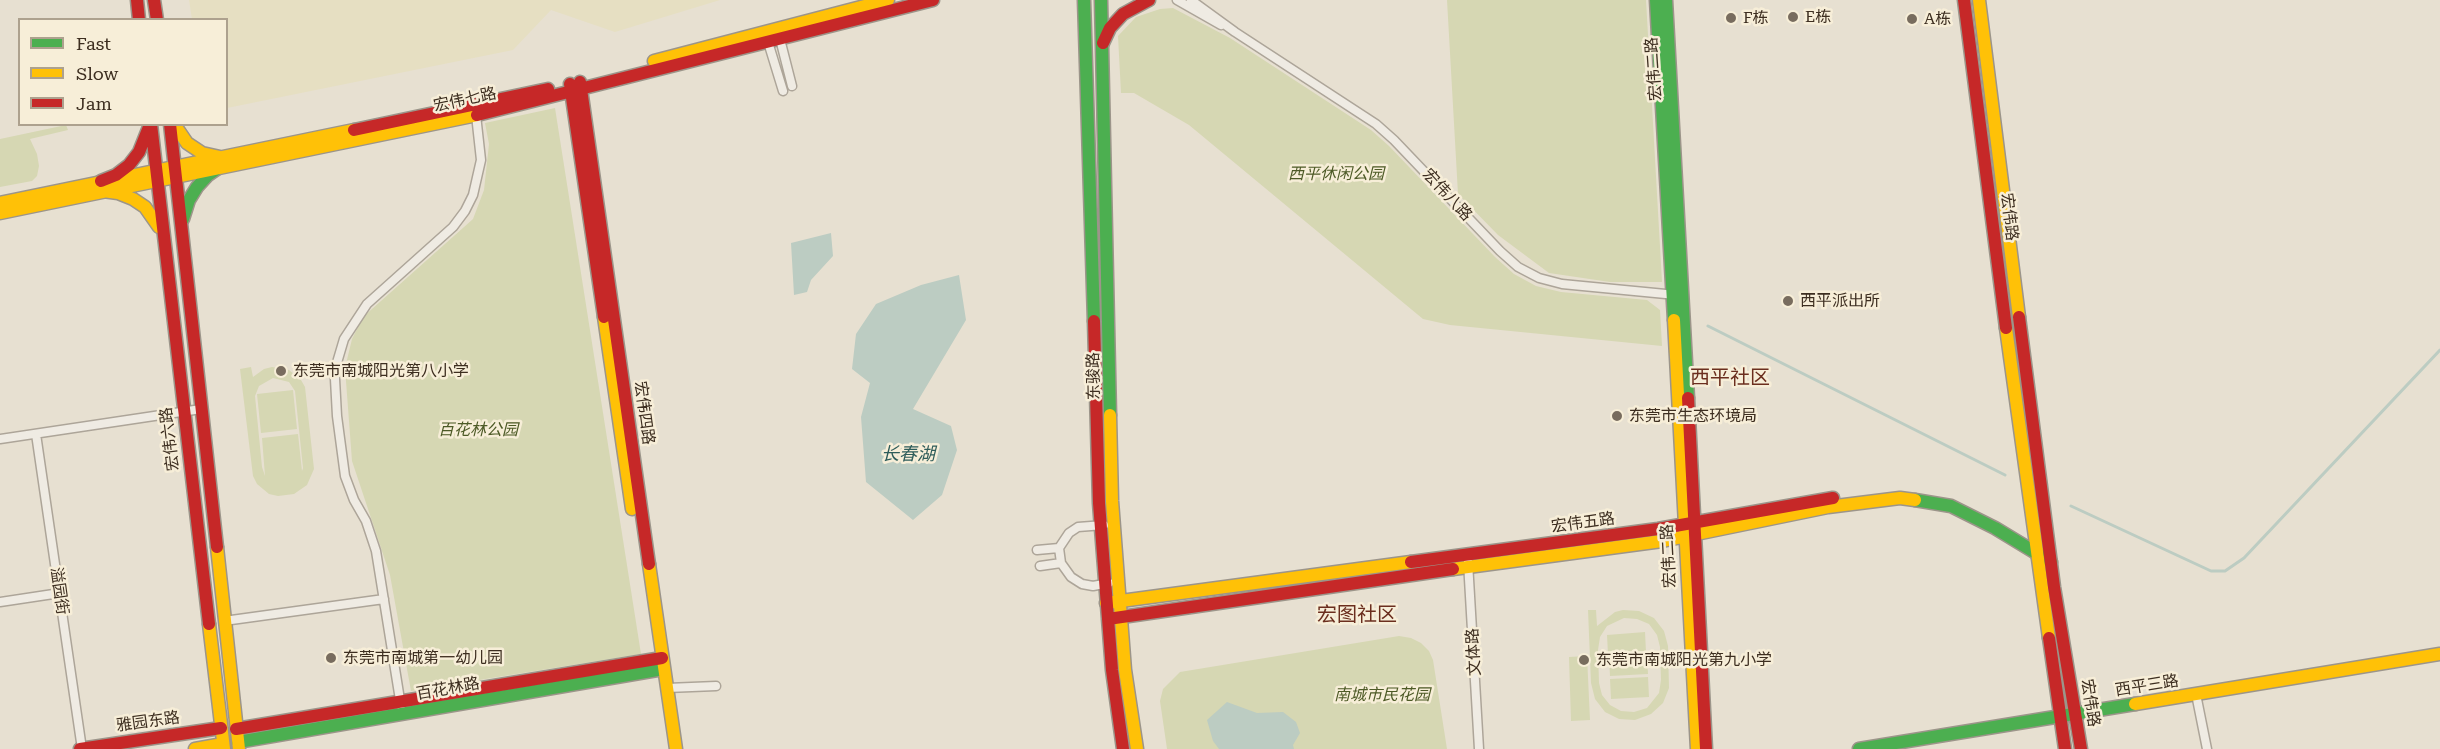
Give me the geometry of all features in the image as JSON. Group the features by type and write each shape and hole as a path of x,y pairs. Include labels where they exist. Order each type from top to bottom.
{"street":[{"path":"137,0 140,18"},
{"path":"154,0 157,18"},
{"name":"宏伟七路","path":"0,202 102,186 220,162 476,116 575,86 888,0"},
{"name":"宏伟七路","path":"220,162 575,86 933,0"},
{"path":"1075,0 1085,22"},
{"name":"东骏路","path":"1084,0 1101,525 1112,670 1123,749"},
{"name":"东骏路","path":"1101,0 1114,524 1125,670 1137,749"},
{"path":"1102,44 1110,28 1122,14 1149,0"},
{"name":"宏伟八路","path":"1177,0 1235,32"},
{"name":"宏伟八路","path":"1191,0 1235,32 1376,124 1412,157 1500,252 1528,273 1562,284 1677,295"},
{"name":"宏伟二路","path":"1656,0 1677,295"},
{"name":"宏伟二路","path":"1666,0 1678,314 1690,530 1706,749"},
{"name":"宏伟路","path":"1964,0 2031,521 2044,553 2080,749"},
{"name":"宏伟路","path":"1979,0 2046,519 2044,553 2065,749"},
{"path":"774,40 792,86"},
{"path":"774,40 783,91"},
{"name":"宏伟四路","path":"575,86 659,664 668,749"},
{"path":"401,708 376,551 366,521 354,500 345,476 337,416 336,366 347,333 367,304 453,226 465,212 473,195 481,160 476,116"},
{"path":"149,126 139,152 129,165 102,186 139,203 155,219 162,232"},
{"name":"宏伟六路","path":"150,126 224,747"},
{"name":"宏伟六路","path":"172,126 175,171 238,746"},
{"path":"174,126 187,143 220,162 197,186 184,215 182,230"},
{"name":"宏伟七路","path":"0,213 102,186"},
{"path":"0,439 201,409"},
{"name":"溢园街","path":"36,434 81,749"},
{"name":"宏伟五路","path":"1121,617 1468,561 1690,530 1836,497 1901,491 1931,493 1954,500 1998,520 2044,553"},
{"path":"1114,524 1078,527 1069,533 1059,548 1061,563 1071,577 1082,584 1093,586 1118,581"},
{"name":"宏伟二路","path":"1690,530 1697,749"},
{"path":"1037,550 1059,548"},
{"name":"宏伟五路","path":"1107,603 1468,561"},
{"name":"文体路","path":"1468,561 1479,749"},
{"path":"1040,566 1061,563"},
{"path":"0,602 60,593"},
{"path":"224,621 384,599"},
{"path":"1108,619 1121,617"},
{"name":"西平三路","path":"1859,749 2440,654"},
{"name":"宏伟四路","path":"659,664 667,688 676,749"},
{"name":"百花林路","path":"236,729 401,708 659,664"},
{"path":"667,688 716,686"},
{"path":"2196,694 2207,749"},
{"name":"百花林路","path":"238,746 401,708"},
{"name":"雅园东路","path":"81,749 221,728"},
{"path":"195,749 224,747"}],"shaded area":[{"path":"189,0 720,0 615,32 551,10 513,50 228,108 228,18 192,18"}],"green space":[{"path":"1447,0 1646,0 1662,282 1610,282 1549,273 1498,235 1458,194"},
{"name":"西平休闲公园","path":"1173,8 1230,38 1371,130 1514,274 1536,286 1561,292 1647,300 1660,310 1662,346 1450,325 1423,319 1189,125 1134,93 1121,93 1118,36 1136,17 1160,9"},
{"name":"百花林公园","path":"555,108 641,654 411,691 390,575 352,461 345,368 352,339 363,317 473,219 484,190 489,144 485,123"},
{"path":"61,126 66,126 68,130 30,139 37,154 39,166 37,176 32,181 0,187 0,139"},
{"path":"251,367 253,377 264,369 272,367 289,370 301,380 305,387 314,469 307,485 294,494 278,496 269,494 257,484 253,476 240,369","holes":["273,378 289,382 295,391 303,468 302,471 298,434 262,438 265,476 262,467 255,396 259,386"]},
{"path":"293,390 297,429 261,433 257,394"},
{"path":"1588,610 1596,610 1597,626 1615,612 1623,610 1639,611 1654,618 1664,631 1668,646 1669,688 1663,703 1651,714 1635,720 1619,719 1605,712 1595,699 1591,683","holes":["1624,618 1637,619 1649,624 1657,635 1660,647 1659,693 1647,708 1634,712 1621,711 1610,705 1602,695 1599,683 1600,637 1607,626"]},
{"path":"1645,632 1646,652 1608,654 1607,635"},
{"name":"南城市民花园","path":"1399,636 1421,643 1429,651 1433,660 1447,749 1167,749 1160,701 1163,689 1180,672"},
{"path":"1647,654 1648,674 1610,676 1609,657"},
{"path":"1587,656 1590,720 1571,721 1569,657"},
{"path":"1648,677 1649,697 1611,699 1610,679"}],"water":[{"path":"831,233 833,256 811,280 807,292 794,295 791,243"},
{"name":"长春湖","path":"959,275 966,320 913,409 951,426 957,450 942,495 913,520 866,482 861,417 870,383 852,369 856,334 876,304 921,285"},
{"path":"1227,702 1257,713 1283,712 1296,722 1300,733 1293,745 1294,749 1219,749 1213,741 1207,720"}],"waterway":[{"path":"1708,326 2005,475"},
{"path":"2071,506 2211,571 2225,571 2244,558 2440,350"}],"traffic: fast":[{"path":"1084,0 1094,321"},
{"path":"1101,0 1110,415"},
{"path":"1656,0 1674,320"},
{"path":"1666,0 1688,398"},
{"path":"183,219 189,200 197,187 221,166"},
{"path":"1915,500 1951,506 1995,528 2051,562"},
{"path":"238,742 663,669"},
{"path":"1859,749 2135,704"}],"traffic: slow":[{"path":"654,61 888,0"},
{"path":"1979,0 2019,317"},
{"path":"0,213 477,115"},
{"path":"175,126 187,143 202,153 220,157"},
{"path":"0,203 354,130"},
{"path":"103,191 118,193 133,199 145,207 159,227"},
{"path":"604,317 632,509"},
{"path":"1674,320 1697,749"},
{"path":"2006,328 2049,638"},
{"path":"1110,415 1112,501 1125,670 1137,749"},
{"path":"1453,569 1662,541 1828,507 1900,498 1915,500"},
{"path":"217,547 239,749"},
{"path":"1106,603 1411,562"},
{"path":"649,564 676,749"},
{"path":"209,624 224,749"},
{"path":"2135,704 2440,654"},
{"path":"195,749 223,744"}],"traffic: jam":[{"path":"137,0 139,18"},
{"path":"154,0 157,18"},
{"path":"477,115 933,0"},
{"path":"1103,43 1110,28 1123,14 1149,0"},
{"path":"1964,0 2006,328"},
{"path":"580,82 649,564"},
{"path":"570,84 604,317"},
{"path":"354,130 548,89"},
{"path":"151,126 209,624"},
{"path":"170,126 217,547"},
{"path":"101,181 116,175 129,165 139,152 149,127"},
{"path":"2019,317 2054,587 2081,749"},
{"path":"1094,321 1099,503 1112,670 1123,749"},
{"path":"1688,398 1706,749"},
{"path":"1411,562 1658,529 1833,498"},
{"path":"1108,619 1453,569"},
{"path":"2049,638 2065,749"},
{"path":"236,729 662,658"},
{"path":"80,749 221,728"}],"place":[{"name":"E栋","path":"1793,17"},
{"name":"F栋","path":"1731,18"},
{"name":"A栋","path":"1912,19"},
{"name":"西平派出所","path":"1788,301"},
{"name":"东莞市南城阳光第八小学","path":"281,371"},
{"name":"东莞市生态环境局","path":"1617,416"},
{"name":"东莞市南城第一幼儿园","path":"331,658"},
{"name":"东莞市南城阳光第九小学","path":"1584,660"}],"district":[{"name":"西平社区","path":"1730,378"},
{"name":"宏图社区","path":"1357,615"}]}
